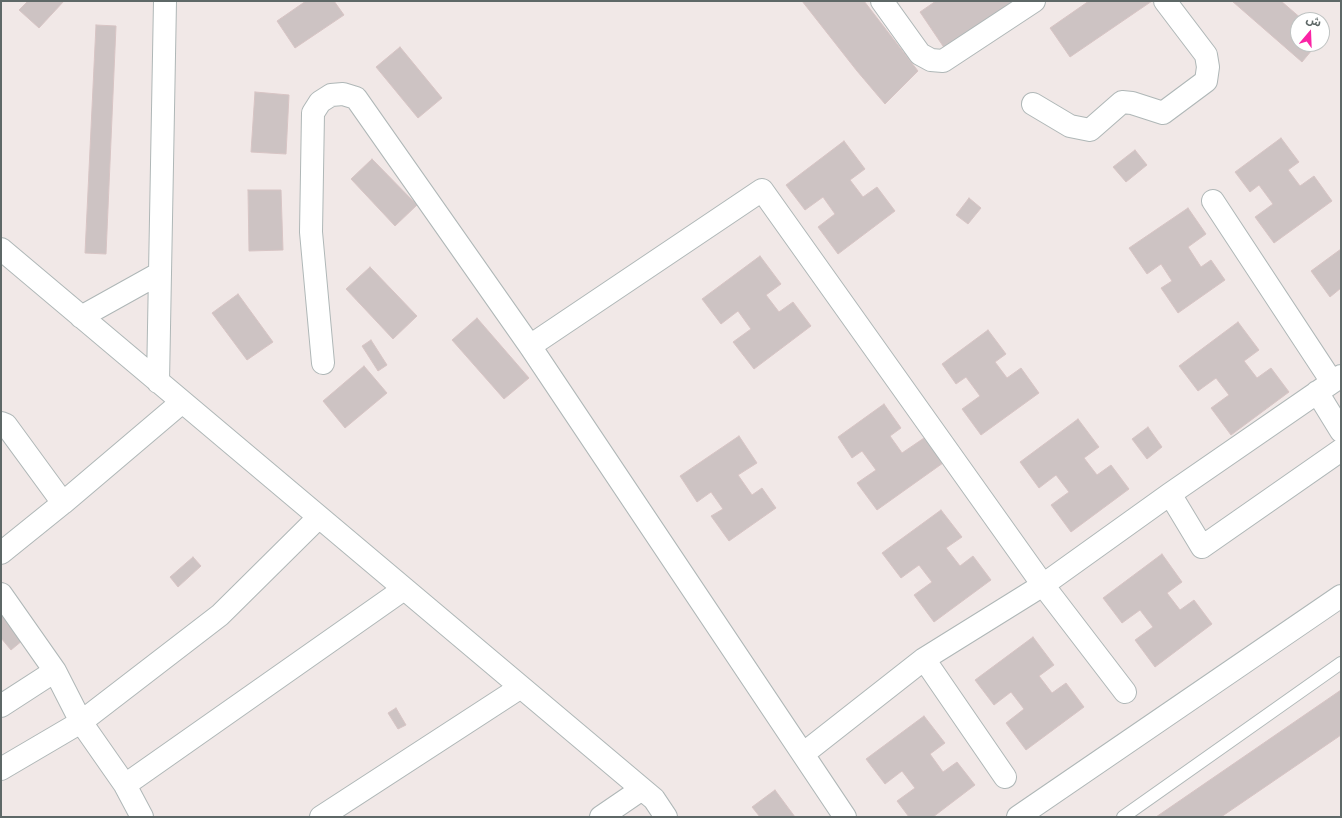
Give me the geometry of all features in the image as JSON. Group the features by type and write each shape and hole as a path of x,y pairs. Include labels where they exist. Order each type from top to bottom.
{"street":[{"path":"158,382 165,1"},
{"path":"882,1 920,54 931,60 943,61 1034,1"},
{"path":"1033,104 1070,126 1090,130 1122,102 1132,103 1163,113 1206,81 1208,67 1206,55 1165,1"},
{"path":"324,363 311,232 313,113 320,102 330,95 343,94 356,98 530,346 845,817"},
{"path":"530,346 762,190 1043,585 1126,692"},
{"path":"1212,201 1330,383 1341,431"},
{"path":"1,249 654,799 666,817"},
{"path":"82,317 160,273"},
{"path":"803,754 924,659 1043,585 1170,494 1330,383"},
{"path":"1,553 63,503 182,402"},
{"path":"1,423 6,425 63,503"},
{"path":"1170,494 1202,547 1341,450"},
{"path":"1,770 81,722 220,615 319,517"},
{"path":"125,785 404,589"},
{"path":"1,594 56,671 81,722 125,785 142,817"},
{"path":"1018,817 1341,596"},
{"path":"924,659 1005,777"},
{"path":"1,706 56,671"},
{"path":"321,817 521,687"},
{"path":"601,817 642,789"}],"lane":[{"path":"1123,817 1341,663"}],"building":[{"path":"28,1 64,1 39,28 19,10"},
{"path":"306,1 334,1 344,15 295,48 277,21"},
{"path":"802,1 864,1 918,71 885,104"},
{"path":"936,1 1016,1 945,49 920,12"},
{"path":"1089,1 1152,1 1070,57 1050,28"},
{"path":"1232,1 1281,1 1294,12 1290,12 1290,52"},
{"path":"96,25 116,26 106,254 85,253"},
{"path":"400,47 442,98 418,118 376,67"},
{"path":"1291,52 1310,52 1302,62"},
{"path":"255,92 289,95 286,154 251,152"},
{"path":"1281,138 1299,162 1288,170 1300,186 1314,176 1332,201 1274,243 1255,217 1273,204 1259,185 1250,192 1235,172"},
{"path":"844,141 865,169 850,180 863,197 877,187 895,211 838,254 818,227 835,214 823,197 805,210 786,185"},
{"path":"1135,150 1147,165 1126,182 1113,167"},
{"path":"372,159 417,205 395,226 351,179"},
{"path":"248,190 281,190 283,250 249,251"},
{"path":"969,198 981,208 968,224 956,215"},
{"path":"1188,208 1206,234 1188,247 1201,267 1211,260 1225,280 1178,313 1161,288 1172,281 1161,264 1147,274 1129,248"},
{"path":"1341,249 1341,288 1330,297 1311,271"},
{"path":"760,256 781,284 766,295 779,312 793,302 811,326 754,369 733,342 751,329 738,311 721,324 702,299"},
{"path":"370,267 417,316 393,339 346,289"},
{"path":"238,294 273,342 247,360 212,313"},
{"path":"477,318 529,378 504,399 452,340"},
{"path":"1238,322 1259,350 1244,361 1257,378 1271,368 1289,392 1231,435 1211,408 1229,395 1216,378 1198,391 1179,366"},
{"path":"988,330 1006,354 995,362 1007,378 1021,368 1039,393 981,435 962,409 980,396 966,377 956,384 942,364"},
{"path":"371,340 387,365 378,371 362,346"},
{"path":"364,366 387,393 345,428 323,401"},
{"path":"884,404 901,428 890,436 902,453 924,438 943,463 877,510 857,483 876,470 862,451 852,458 838,437"},
{"path":"1078,419 1099,447 1084,458 1097,475 1111,465 1129,489 1071,532 1051,505 1069,492 1056,475 1039,488 1020,462"},
{"path":"1148,427 1162,447 1147,459 1132,439"},
{"path":"739,436 757,463 738,475 752,495 762,488 776,508 729,541 711,516 723,509 711,492 697,502 680,476"},
{"path":"941,510 962,537 946,548 960,566 973,556 991,580 934,622 914,595 932,582 919,565 901,578 882,553"},
{"path":"1162,554 1182,582 1167,593 1180,610 1194,600 1212,624 1155,667 1135,640 1153,627 1140,610 1122,623 1103,598"},
{"path":"193,557 201,566 178,587 170,577"},
{"path":"3,615 23,640 11,650 1,638 1,616"},
{"path":"1033,637 1054,665 1039,676 1052,693 1066,683 1084,707 1026,750 1006,723 1024,709 1011,692 994,705 975,680"},
{"path":"1341,690 1341,735 1221,817 1156,817"},
{"path":"396,708 406,725 398,729 388,713"},
{"path":"924,716 945,743 930,754 943,772 957,762 975,785 933,817 909,817 897,801 915,788 902,771 885,784 866,759"},
{"path":"775,790 795,817 760,817 752,807"}]}
